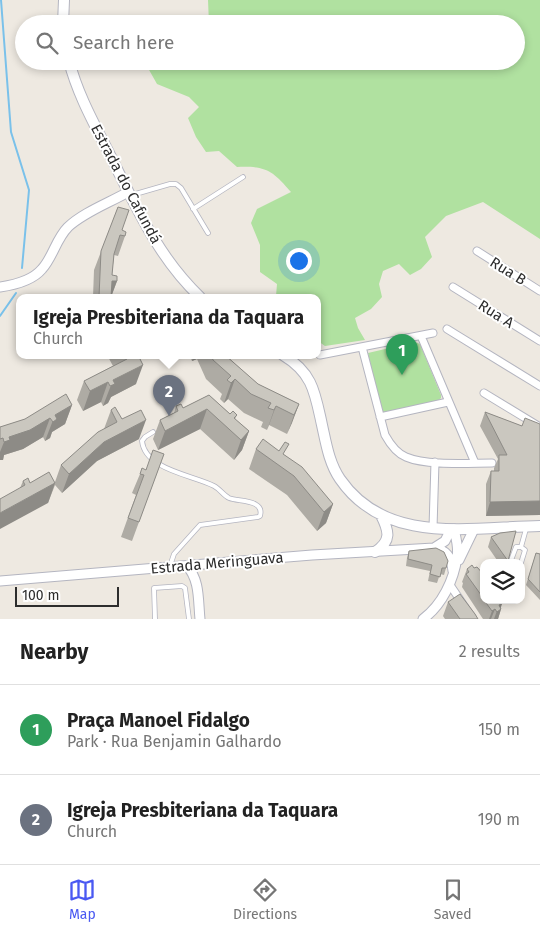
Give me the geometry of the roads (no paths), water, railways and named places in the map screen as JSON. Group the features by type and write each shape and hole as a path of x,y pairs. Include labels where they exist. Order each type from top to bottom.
{"main road":[{"path":"63,15 64,0"},
{"name":"Estrada do Cafundá","path":"71,70 75,83 129,194 166,259 182,280 197,294"},
{"path":"290,359 306,374 314,389 331,461 339,478 356,499 381,515 400,522 433,528 474,529 540,526"},
{"path":"376,552 383,547 388,535 381,515"}],"street":[{"path":"0,287 23,281 42,270 60,237 69,226 129,194"},
{"name":"Rua B","path":"476,251 540,291"},
{"name":"Rua A","path":"453,288 540,342"},
{"path":"447,329 540,386"},
{"path":"321,355 433,334"},
{"path":"421,336 474,462"},
{"path":"362,347 385,435 398,452 416,460 492,463"},
{"path":"484,393 540,428"},
{"path":"380,418 448,402"},
{"path":"433,528 435,462"},
{"path":"434,548 445,542 452,529"},
{"path":"423,619 432,616 450,585 458,546 452,529"},
{"path":"453,571 474,529"},
{"path":"434,548 441,549 449,557 453,571"},
{"name":"Estrada Meringuava","path":"0,581 312,555 434,548"},
{"path":"196,581 205,564"},
{"path":"187,566 196,581 200,619"},
{"path":"450,585 473,619"}],"lane":[{"path":"193,209 243,177"},
{"path":"129,194 176,184 181,188 208,233"},
{"path":"153,432 142,441 144,449 153,460 165,467 213,485 228,498 254,503 262,511 258,517 200,525 174,554 170,567"},
{"path":"520,548 527,526"},
{"path":"512,559 516,548 525,550 522,559"},
{"path":"156,619 154,588 182,586 185,588 189,619"}],"waterway":[{"path":"1,0 11,132 29,190 22,268"},
{"path":"0,316 16,293"}],"place":[{"name":"Praça Manoel Fidalgo","path":"402,375"},
{"name":"Igreja Presbiteriana da Taquara","path":"169,416"}]}
